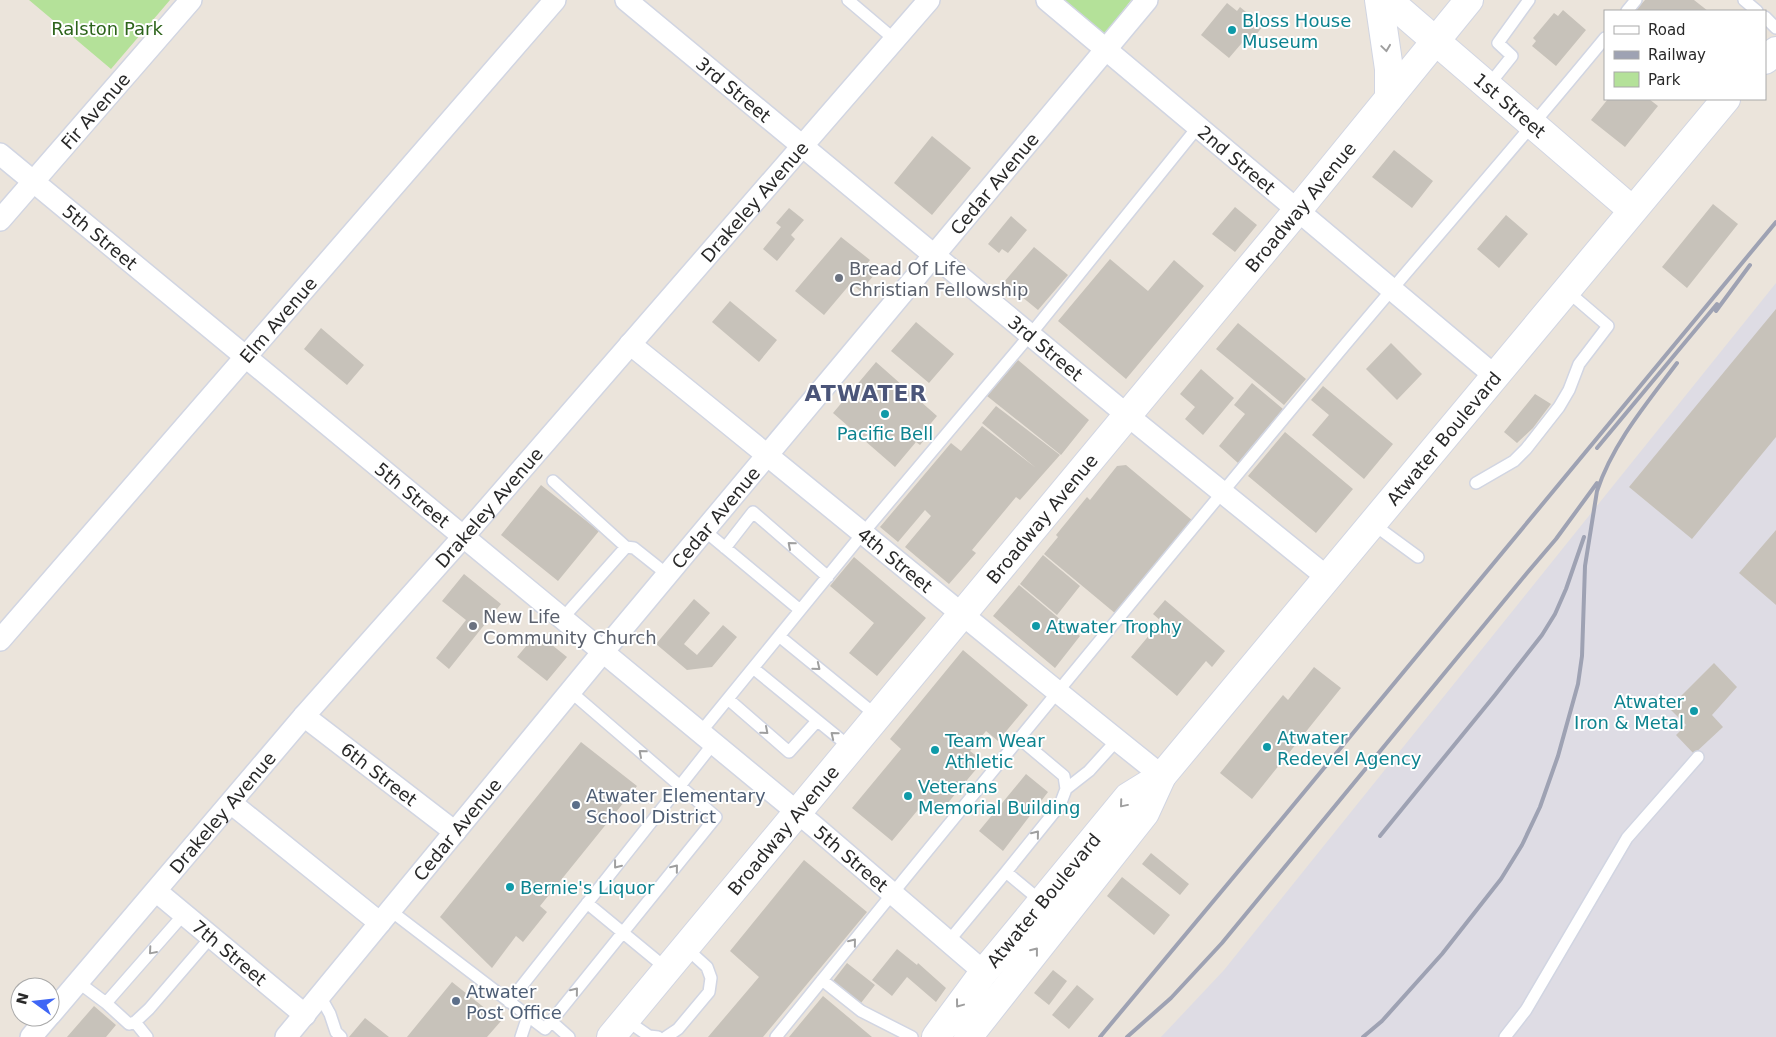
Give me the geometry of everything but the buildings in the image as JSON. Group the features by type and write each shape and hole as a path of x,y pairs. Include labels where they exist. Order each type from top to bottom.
{"street":[{"name":"Fir Avenue","path":"0,220 191,0"},
{"name":"Elm Avenue","path":"0,640 555,0"},
{"name":"3rd Street","path":"626,0 1127,415 1328,578"},
{"name":"Drakeley Avenue","path":"60,1003 304,716 463,537 929,0"},
{"name":"2nd Street","path":"1047,0 1197,128 1495,376"},
{"name":"Cedar Avenue","path":"286,1037 602,653 1147,0"},
{"path":"1379,0 1390,69 1389,98"},
{"name":"1st Street","path":"1388,0 1632,210"},
{"name":"Broadway Avenue","path":"619,1028 1297,211 1469,0"},
{"path":"1766,59 1776,50"},
{"name":"Atwater Boulevard","path":"968,1037 1145,813 1162,776 1725,100"},
{"name":"5th Street","path":"0,154 797,813 984,972"},
{"name":"4th Street","path":"630,344 1162,776"},
{"name":"6th Street","path":"304,716 455,832"},
{"name":"Atwater Boulevard","path":"936,1037 984,972 1128,797 1162,776"},
{"path":"231,803 386,917"},
{"name":"7th Street","path":"156,891 305,1015"},
{"name":"Drakeley Avenue","path":"31,1037 40,1027"}],"lane":[{"path":"848,0 894,40"},
{"path":"1488,86 1512,56 1498,43 1529,0"},
{"path":"1628,10 1636,0"},
{"path":"1744,0 1757,10"},
{"path":"1766,18 1776,28"},
{"path":"776,1037 891,894 1222,492 1391,290 1534,125 1604,39"},
{"path":"510,1002 680,786 728,699 863,533 1030,335 1197,128"},
{"path":"1476,483 1514,461 1526,449 1559,407 1570,390 1579,364 1608,326 1566,290"},
{"path":"553,481 626,547 634,548 644,554 668,575"},
{"path":"725,548 753,512 828,577"},
{"path":"1373,524 1418,557"},
{"path":"704,531 800,610"},
{"path":"562,619 626,547"},
{"path":"779,636 877,716"},
{"path":"753,668 851,748"},
{"path":"548,1025 716,817 571,692"},
{"path":"728,699 789,752 817,721"},
{"path":"1020,739 1064,776 1066,789"},
{"path":"948,942 1060,804 1066,789 1089,771 1117,740"},
{"path":"1505,1037 1526,1010 1627,838 1698,757"},
{"path":"1006,872 1042,902"},
{"path":"587,903 668,970"},
{"path":"106,1003 184,914"},
{"path":"386,917 528,1016 569,1037"},
{"path":"78,982 106,1003 128,1024 135,1022 211,937"},
{"path":"666,1037 678,1029 709,992 711,978 707,967 686,948"},
{"path":"822,980 861,1010 912,1037"},
{"path":"320,996 330,1014 336,1032 341,1037"},
{"path":"521,1037 528,1016"},
{"path":"135,1022 146,1037"},
{"path":"619,1028 658,1037"}],"shaded area":[{"path":"1776,283 1776,1037 1161,1037 1224,970"}],"green space":[{"name":"Ralston Park","path":"29,0 170,0 111,69"},
{"path":"1052,0 1131,0 1099,42"}],"railway":[{"path":"1100,1037 1776,222"},
{"path":"1716,311 1750,265"},
{"path":"1597,448 1717,304"},
{"path":"1363,1037 1382,1021 1442,954 1501,879 1522,845 1540,807 1558,756 1578,684 1582,656 1585,566 1597,491 1621,440 1677,363"},
{"path":"1127,1037 1171,998 1222,943 1556,539 1597,483"},
{"path":"1380,836 1542,635 1555,614 1566,589 1584,537"}],"place":[{"name":"Bloss House Museum","path":"1232,30"},
{"name":"Bread Of Life Christian Fellowship","path":"839,278"},
{"name":"Pacific Bell","path":"885,414"},
{"name":"New Life Community Church","path":"473,626"},
{"name":"Atwater Trophy","path":"1036,626"},
{"name":"Atwater Iron & Metal","path":"1694,711"},
{"name":"Atwater Redevel Agency","path":"1267,747"},
{"name":"Team Wear Athletic","path":"935,750"},
{"name":"Veterans Memorial Building","path":"908,796"},
{"name":"Atwater Elementary School District","path":"576,805"},
{"name":"Bernie's Liquor","path":"510,887"},
{"name":"Atwater Post Office","path":"456,1001"}],"district":[{"name":"ATWATER","path":"866,393"}]}
